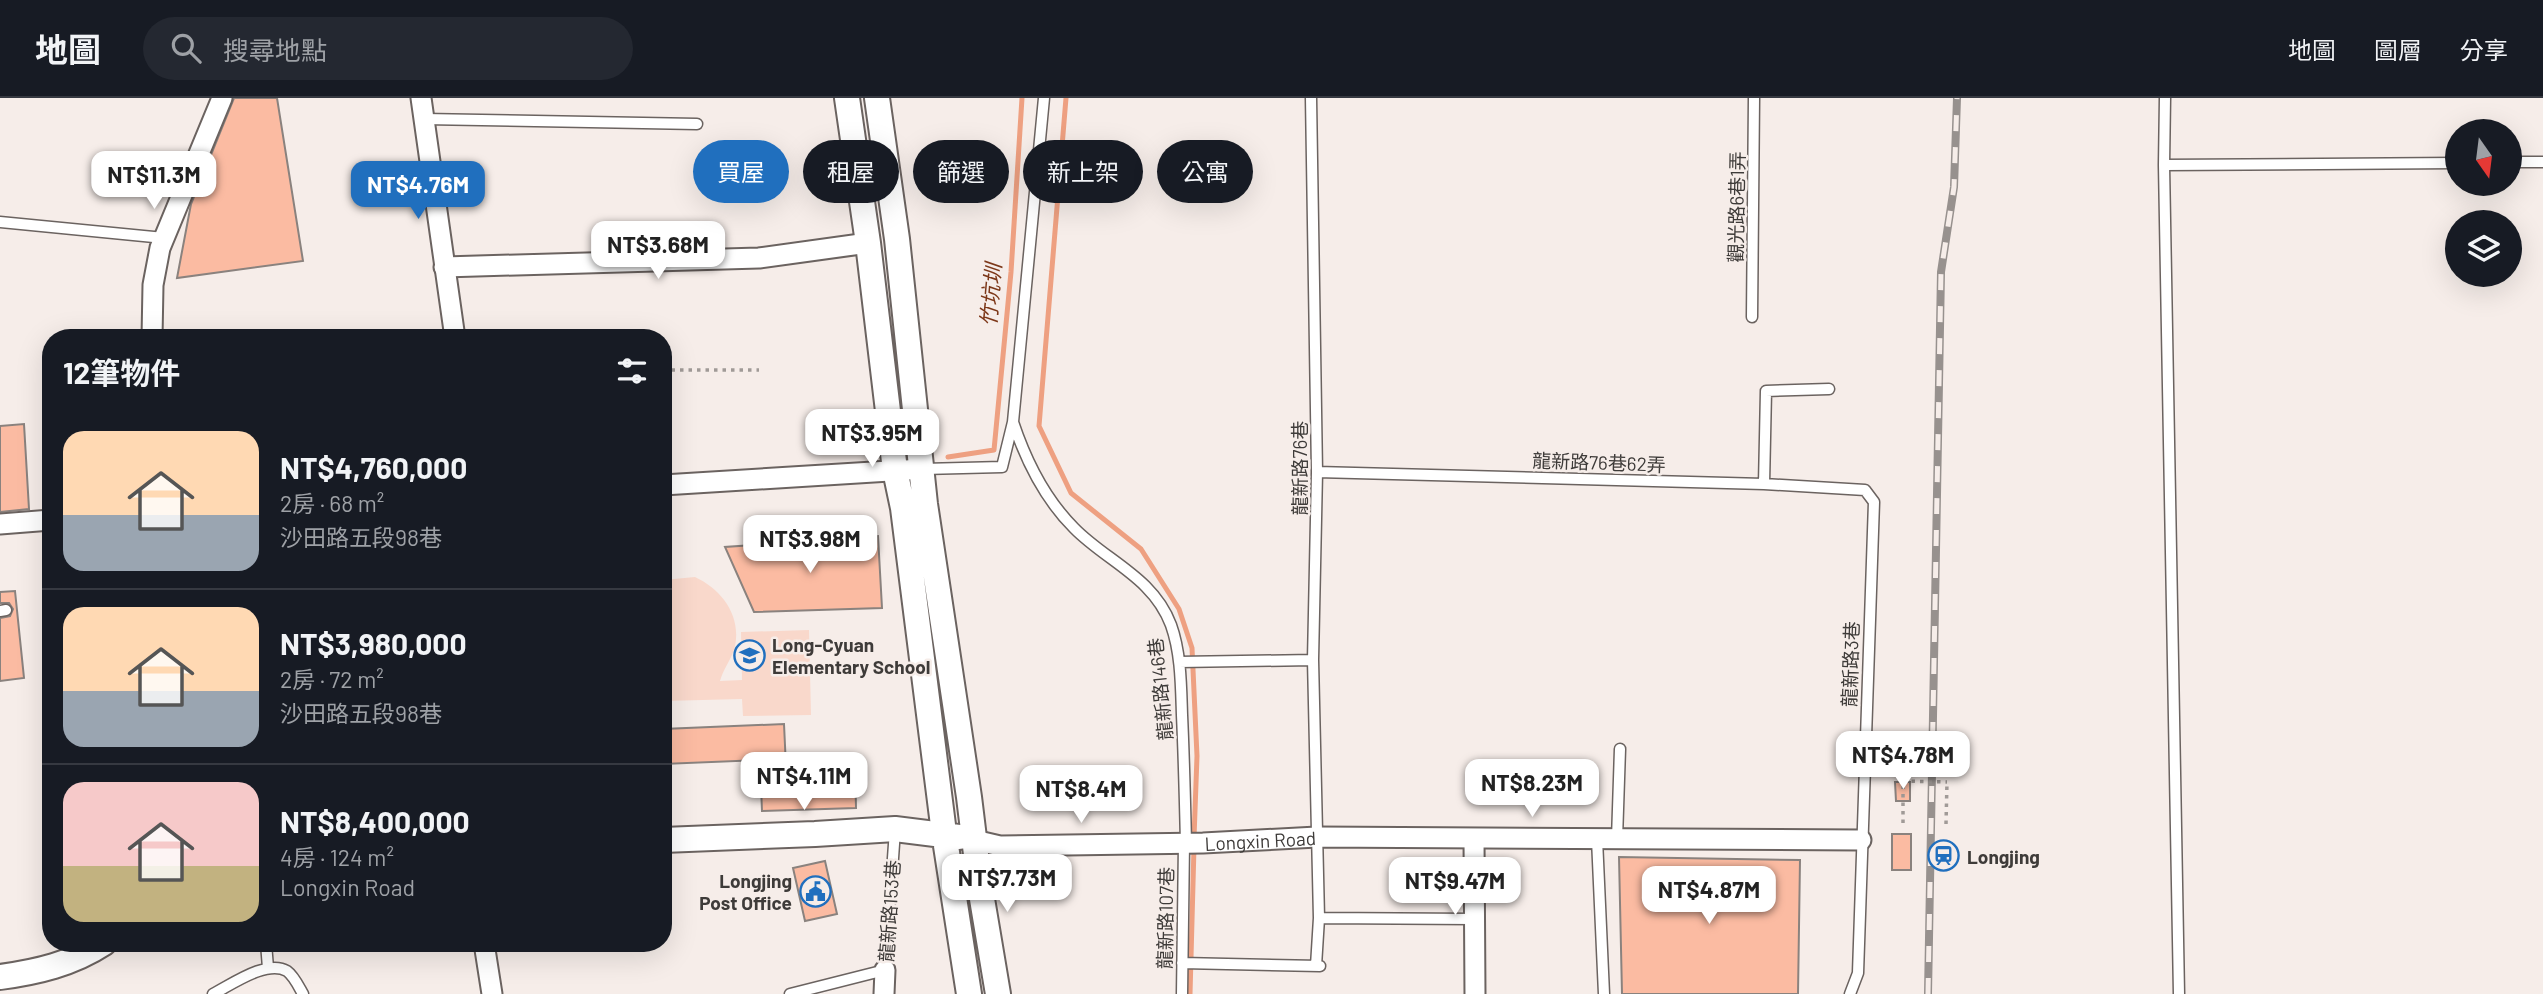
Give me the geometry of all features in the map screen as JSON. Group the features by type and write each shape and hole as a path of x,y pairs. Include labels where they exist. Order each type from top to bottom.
{"street":[{"path":"152,329 153,285 160,248 222,98"},
{"path":"421,98 454,329"},
{"path":"847,98 944,833 969,994"},
{"path":"877,98 897,239 925,505 998,994"},
{"path":"444,267 759,258 868,243"},
{"path":"672,484 922,469"},
{"path":"0,524 42,521"},
{"name":"Longxin Road","path":"672,840 895,829 944,833 1000,846 1191,843 1317,837 1861,840"},
{"path":"1474,839 1475,994"},
{"path":"0,977 42,972 91,952"},
{"path":"485,952 492,994"},
{"name":"龍新路153巷","path":"884,994 885,970"}],"lane":[{"path":"922,469 1002,467 1013,422 1044,98"},
{"name":"龍新路76巷","path":"1183,963 1318,966 1320,918 1314,660 1317,472 1311,98"},
{"name":"觀光路6巷1弄","path":"1752,317 1754,98"},
{"path":"2165,98 2179,994"},
{"path":"424,119 697,124"},
{"path":"2522,162 2543,162"},
{"path":"2164,165 2445,163"},
{"path":"0,222 164,238"},
{"path":"1764,484 1766,390 1829,389"},
{"name":"龍新路146巷","path":"1013,422 1030,464 1055,505 1075,529 1125,567 1156,599 1171,624 1181,662 1191,843"},
{"name":"龍新路76巷62弄","path":"1317,472 1764,484 1865,490 1874,502"},
{"name":"龍新路3巷","path":"1850,994 1858,973 1874,502"},
{"path":"1181,662 1314,660"},
{"path":"1604,994 1607,839 1620,749"},
{"name":"龍新路153巷","path":"885,970 895,829"},
{"name":"龍新路107巷","path":"1182,994 1191,843"},
{"path":"1320,918 1475,919"},
{"path":"266,952 268,968"},
{"path":"213,994 268,968 285,969 292,975 303,994"},
{"path":"790,994 885,970"}],"path":[{"path":"672,370 759,370"},
{"path":"1903,823 1903,781 1947,782 1946,824"}],"shaded area":[{"path":"695,577 705,583 722,597 733,616 736,627 734,650 720,681 742,680 741,632 809,630 811,715 743,716 742,699 672,701 672,579"}],"building":[{"path":"234,98 277,98 303,261 177,278 191,204"},
{"path":"24,424 29,509 0,512 0,426"},
{"path":"878,536 882,608 754,612 725,547"},
{"path":"15,591 24,678 0,681 0,618 10,616 13,609 9,603 0,603 0,592"},
{"path":"784,724 786,767 855,765 856,808 762,811 760,760 672,764 672,729"},
{"path":"1895,782 1910,782 1910,801 1896,801"},
{"path":"1892,834 1911,834 1911,870 1892,870"},
{"path":"1619,857 1800,860 1798,994 1622,994"},
{"name":"Longjing Post Office","path":"825,861 837,914 805,921 793,868"}],"waterway":[{"name":"竹坑圳","path":"948,457 994,450 1011,272 1022,98"},
{"path":"1066,98 1039,426 1071,493 1141,549 1179,609 1192,648 1197,756 1194,838"},
{"path":"1190,994 1194,847"}],"railway":[{"path":"1928,994 1941,272 1954,187 1957,98"}],"place":[{"name":"Long-Cyuan Elementary School","path":"749,655"},
{"name":"Longjing","path":"1944,856"},
{"name":"Longjing Post Office","path":"815,891"}]}
